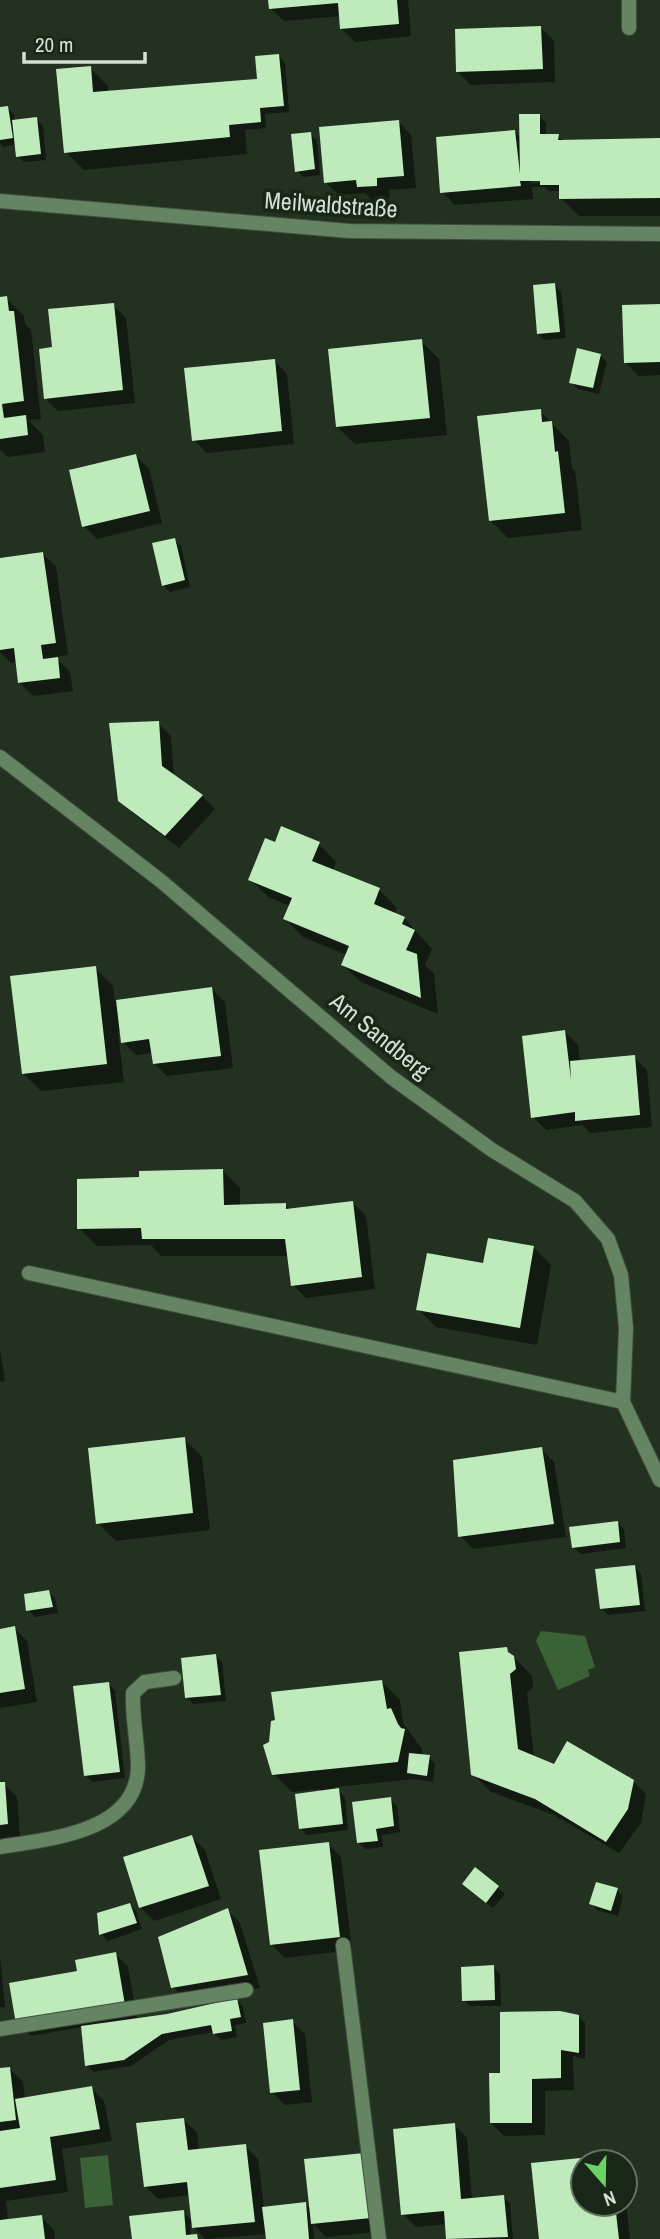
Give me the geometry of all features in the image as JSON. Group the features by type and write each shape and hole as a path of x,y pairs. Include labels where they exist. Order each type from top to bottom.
{"street":[{"path":"629,0 629,28"},
{"name":"Meilwaldstraße","path":"0,201 349,231 660,234"},
{"name":"Am Sandberg","path":"0,757 161,881 391,1077 492,1150 575,1201 608,1239 621,1275 626,1328 623,1402 660,1480"},
{"path":"29,1273 623,1402"},
{"path":"0,1847 81,1833 102,1823 113,1814 136,1783 138,1768 132,1714 133,1693 145,1682 174,1678"},
{"path":"343,1945 379,2239"},
{"path":"0,2029 246,1990"}],"shaded area":[{"path":"541,1631 585,1636 595,1667 588,1670 590,1676 558,1690 536,1641"},
{"path":"108,2155 113,2205 85,2208 80,2158"}],"building":[{"path":"268,0 397,0 399,24 340,29 338,3 269,9"},
{"path":"541,26 543,69 456,72 455,29"},
{"path":"279,54 284,106 260,108 261,122 229,125 230,137 64,153 56,69 91,66 93,92 257,79 255,56"},
{"path":"8,106 13,138 0,140 0,107"},
{"path":"519,114 540,114 540,134 559,134 558,140 660,138 660,198 559,199 559,185 540,185 540,181 520,181 521,186 440,193 436,137 515,130 520,174"},
{"path":"37,117 41,154 16,157 12,120"},
{"path":"399,120 404,176 377,178 377,186 357,187 356,180 324,183 319,127"},
{"path":"311,132 315,169 295,172 291,134"},
{"path":"555,283 560,332 537,334 533,285"},
{"path":"7,296 9,311 14,311 24,401 2,404 4,418 26,415 28,435 0,439 0,297"},
{"path":"114,303 123,390 44,399 39,349 52,347 48,309"},
{"path":"660,304 660,362 624,363 622,305"},
{"path":"422,339 430,418 336,427 328,349"},
{"path":"577,348 601,354 593,388 569,383"},
{"path":"275,359 282,431 192,441 184,368"},
{"path":"541,409 542,422 552,421 565,513 489,521 477,416"},
{"path":"136,454 150,511 82,527 69,470"},
{"path":"175,538 185,580 162,586 152,543"},
{"path":"43,552 56,643 41,645 43,659 58,657 60,678 18,683 14,648 0,650 0,558"},
{"path":"159,721 162,766 203,795 165,836 118,801 109,723"},
{"path":"281,826 320,842 312,861 380,888 374,904 405,917 402,924 415,930 406,950 417,954 421,998 341,965 349,946 283,919 292,898 248,880 265,838 275,842"},
{"path":"96,966 107,1064 22,1074 10,976"},
{"path":"212,987 221,1056 153,1064 149,1039 121,1043 116,1000"},
{"path":"565,1030 571,1080 570,1061 635,1055 640,1115 575,1121 575,1112 531,1118 522,1036"},
{"path":"223,1169 224,1205 286,1203 286,1209 353,1201 362,1277 291,1286 285,1239 142,1239 141,1228 77,1229 77,1179 139,1177 139,1171"},
{"path":"488,1238 534,1246 520,1328 416,1310 427,1253 483,1263"},
{"path":"185,1437 193,1513 96,1524 88,1448"},
{"path":"542,1447 554,1524 458,1537 453,1460"},
{"path":"618,1521 620,1542 572,1548 569,1527"},
{"path":"635,1565 640,1605 600,1609 595,1569"},
{"path":"49,1590 53,1607 26,1611 24,1594"},
{"path":"15,1626 25,1689 0,1693 0,1629"},
{"path":"507,1647 508,1652 514,1656 516,1669 510,1674 518,1749 554,1764 567,1741 634,1780 628,1809 606,1842 535,1799 471,1775 459,1652"},
{"path":"216,1654 221,1695 185,1698 181,1658"},
{"path":"382,1680 387,1709 391,1708 398,1724 405,1729 398,1762 272,1775 263,1745 269,1742 271,1721 275,1720 271,1692"},
{"path":"109,1682 120,1772 84,1776 73,1686"},
{"path":"409,1753 430,1755 427,1776 407,1773"},
{"path":"0,1782 5,1782 8,1824 0,1825"},
{"path":"339,1788 343,1824 299,1829 295,1794"},
{"path":"391,1797 394,1826 376,1829 378,1841 357,1843 352,1802"},
{"path":"192,1835 209,1886 139,1908 123,1857"},
{"path":"329,1842 340,1937 270,1945 259,1850"},
{"path":"475,1867 499,1886 486,1903 462,1884"},
{"path":"596,1882 618,1888 611,1911 589,1904"},
{"path":"130,1903 137,1923 99,1935 97,1913"},
{"path":"228,1908 248,1975 171,1988 158,1937"},
{"path":"116,1952 125,2005 16,2024 9,1983 77,1971 75,1960"},
{"path":"494,1965 495,2000 462,2001 461,1967"},
{"path":"237,1998 241,2017 230,2019 232,2031 213,2034 211,2025 162,2034 124,2060 85,2066 81,2026 167,2014"},
{"path":"560,2011 579,2015 579,2053 561,2050 561,2078 532,2079 532,2123 490,2123 489,2073 500,2073 500,2012"},
{"path":"293,2019 300,2090 270,2093 263,2023"},
{"path":"10,2067 16,2120 0,2122 0,2068"},
{"path":"92,2086 100,2129 50,2137 56,2180 0,2188 0,2131 20,2128 15,2099"},
{"path":"184,2118 188,2150 246,2144 255,2222 192,2228 187,2182 144,2187 136,2123"},
{"path":"455,2123 461,2199 504,2195 508,2237 446,2239 444,2211 401,2215 393,2129"},
{"path":"364,2153 371,2218 311,2224 304,2159"},
{"path":"569,2159 569,2218 617,2218 619,2239 539,2239 531,2163"},
{"path":"306,2202 309,2239 266,2239 262,2207"},
{"path":"184,2210 186,2235 197,2234 198,2239 132,2239 129,2216"},
{"path":"42,2215 45,2239 0,2239 0,2220"}]}
